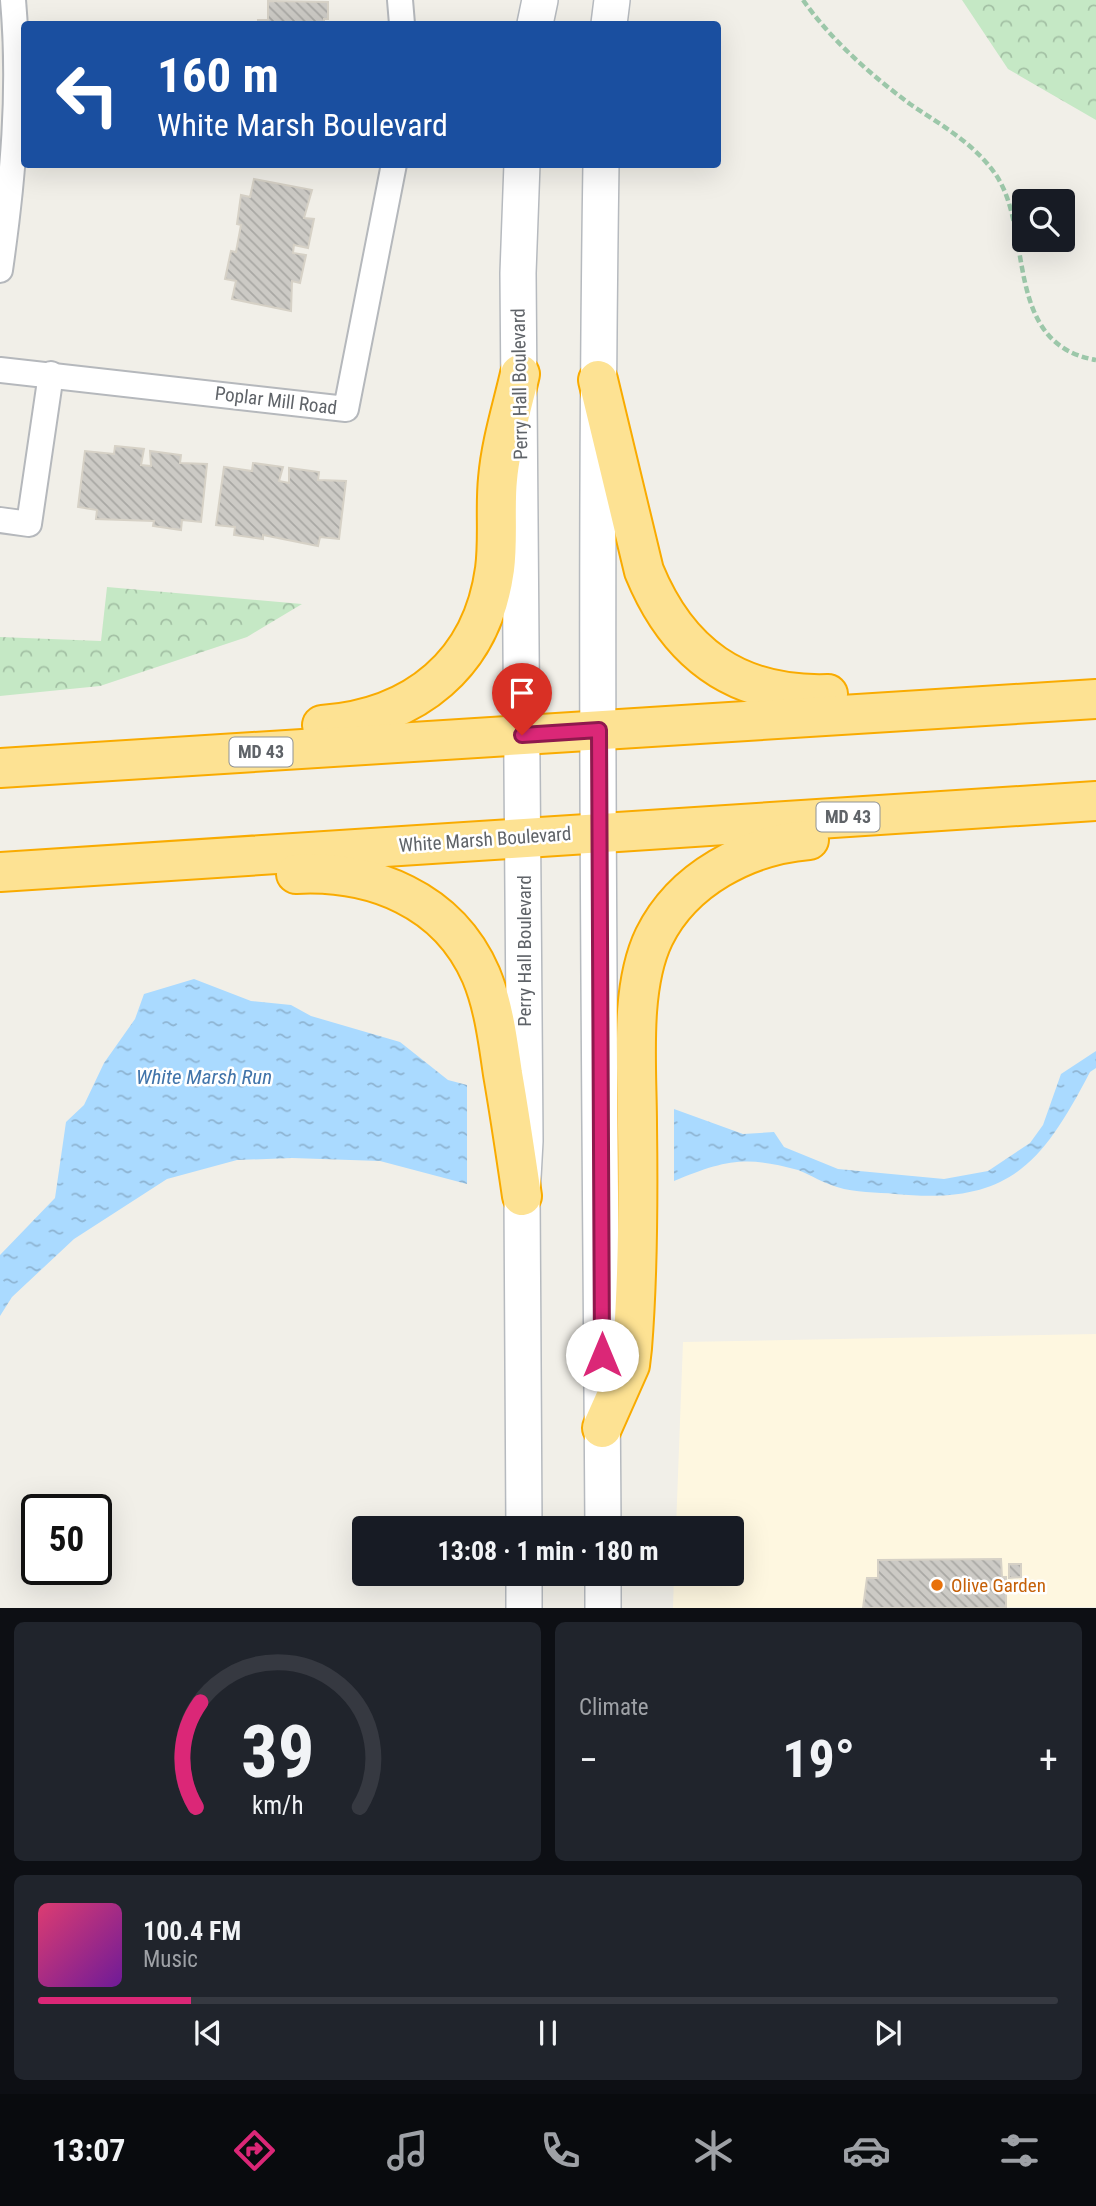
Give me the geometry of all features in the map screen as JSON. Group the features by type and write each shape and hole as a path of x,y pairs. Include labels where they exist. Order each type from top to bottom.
{"highway":[{"path":"0,756 97,743 353,723 401,707 418,697 433,685 470,645 484,615 495,565 495,512 501,452 520,374"},
{"path":"598,380 644,571 655,599 693,647 717,667 767,691 799,695 970,689 1005,705"},
{"name":"MD 43","path":"0,768 1096,699"},
{"name":"White Marsh Boulevard","path":"0,872 1096,800"},
{"path":"602,1428 630,1365 632,1348 638,1235 640,986 654,937 678,903 717,870 744,854 778,843 1096,819"},
{"path":"0,890 335,873 362,877 409,895 453,935 480,971 488,993 522,1196"}],"main road":[{"path":"536,21 540,0"},
{"path":"610,21 612,0"},
{"name":"Perry Hall Boulevard","path":"522,168 520,374 525,1141 522,1196 524,1516"},
{"path":"601,168 598,380 603,1516"},
{"path":"524,1586 524,1608"},
{"path":"603,1586 603,1608"}],"street":[{"path":"0,270 8,216 17,85 13,0"},
{"path":"400,0 402,21"},
{"name":"Poplar Mill Road","path":"0,370 346,409 393,168"},
{"path":"0,520 29,524 51,374"}],"path":[{"path":"803,0 845,48 891,89 964,141 997,176 1008,205 1028,294 1036,314 1059,345 1077,356 1096,360"}],"shaded area":[{"path":"1096,1334 1096,1607 673,1608 674,1586 744,1586 744,1516 676,1516 683,1342"}],"green space":[{"path":"962,0 1096,0 1096,120 1008,69"},
{"path":"107,587 302,604 247,637 100,686 0,696 0,637 101,641"}],"water":[{"name":"White Marsh Run","path":"194,979 251,1001 291,1005 311,1016 400,1042 448,1080 467,1085 467,1184 380,1161 292,1158 237,1160 167,1179 74,1239 12,1297 0,1316 0,1255 55,1198 66,1122 84,1105 104,1063 135,1019 144,994"},
{"path":"1096,1051 1096,1068 1090,1072 1055,1132 1037,1155 1016,1172 993,1185 966,1193 934,1196 859,1191 844,1189 779,1165 748,1162 721,1165 674,1181 674,1109 743,1134 774,1132 784,1147 838,1169 944,1179 988,1171 1030,1143 1043,1125 1061,1074"}],"building":[{"path":"268,1 328,2 328,19 324,21 258,21 268,20"},
{"path":"254,179 312,190 304,218 314,219 308,248 294,245 293,253 306,255 300,283 292,281 291,311 232,299 236,281 225,279 231,251 236,252 241,225 237,224 241,195 250,197"},
{"path":"115,446 144,449 141,465 151,466 150,451 181,455 180,463 207,464 201,522 182,520 181,530 153,526 154,521 96,519 97,510 78,507 85,451 114,454"},
{"path":"253,463 283,467 279,481 289,483 289,468 319,472 318,480 346,481 339,539 320,537 318,546 263,535 263,539 234,535 235,527 216,525 224,467 252,471"},
{"name":"Olive Garden","path":"1001,1559 1002,1577 1006,1577 1006,1608 863,1608 867,1578 878,1578 878,1560"},
{"path":"1009,1564 1021,1564 1021,1577 1009,1578"}],"place":[{"name":"Olive Garden","path":"937,1585"}],"route":[{"path":"522,735 599,730 601,1047 598,1118 602,1355"}]}
